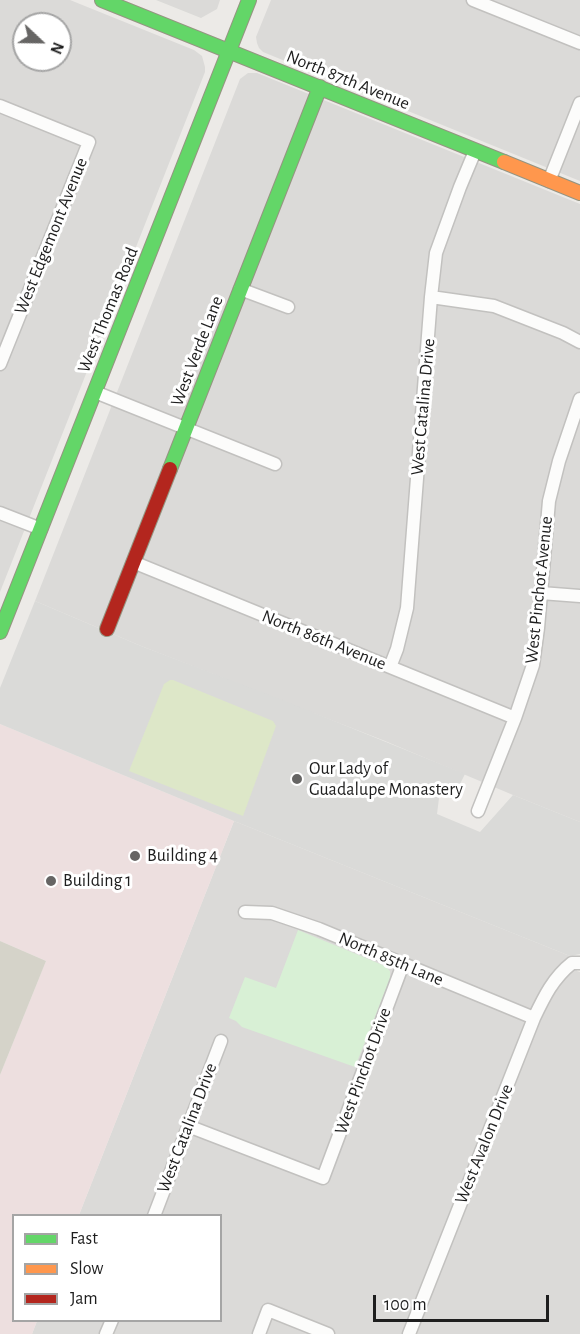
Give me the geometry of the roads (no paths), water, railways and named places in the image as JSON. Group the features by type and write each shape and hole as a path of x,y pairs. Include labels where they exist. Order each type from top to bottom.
{"street":[{"name":"North 87th Avenue","path":"102,0 580,193"},
{"name":"West Thomas Road","path":"0,632 249,0"},
{"path":"473,0 580,43"},
{"name":"West Verde Lane","path":"107,629 320,87"},
{"path":"549,181 580,103"},
{"name":"West Edgemont Avenue","path":"0,106 89,142 0,364"},
{"name":"West Catalina Drive","path":"390,667 407,608 436,253 475,151"},
{"path":"240,289 288,307"},
{"path":"431,297 494,306 580,342"},
{"path":"95,392 275,464"},
{"name":"West Pinchot Avenue","path":"478,811 515,718 532,665 549,501 559,461 580,399"},
{"path":"0,513 41,529"},
{"name":"North 86th Avenue","path":"133,562 515,718"},
{"path":"541,593 580,596"},
{"name":"North 85th Lane","path":"244,912 272,913 319,929 534,1018"},
{"name":"West Avalon Drive","path":"409,1334 534,1018 556,978 576,963"},
{"name":"West Pinchot Drive","path":"189,1126 323,1178 403,964"},
{"name":"West Catalina Drive","path":"154,1214 221,1041"},
{"path":"259,1334 268,1310 328,1334"}],"place":[{"name":"Our Lady of Guadalupe Monastery","path":"297,779"},
{"name":"Building 4","path":"135,856"},
{"name":"Building 1","path":"51,881"}]}
